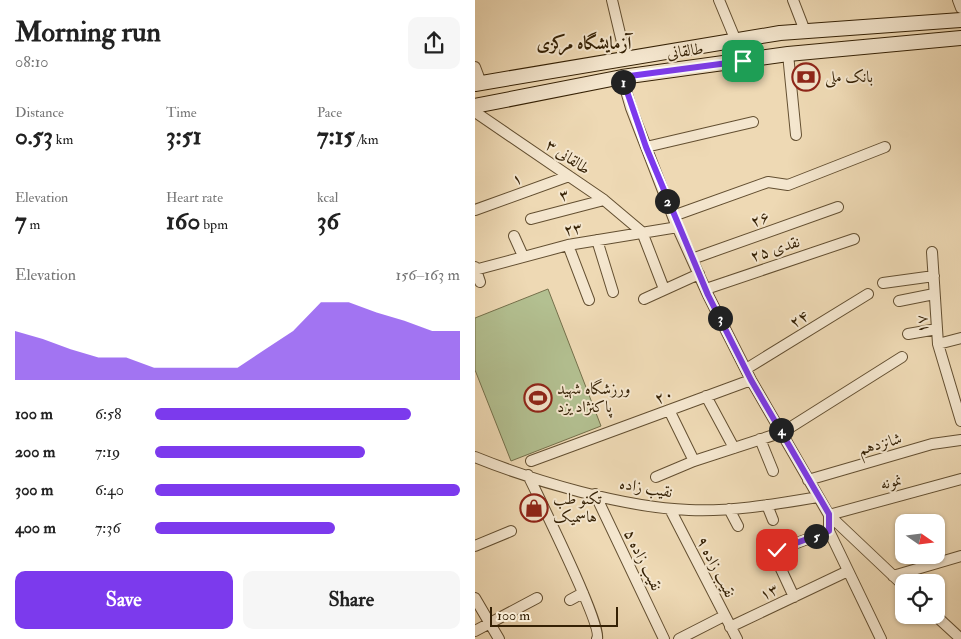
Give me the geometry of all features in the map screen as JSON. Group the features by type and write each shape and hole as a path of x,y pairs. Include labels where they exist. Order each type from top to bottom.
{"main road":[{"name":"طالقانی","path":"478,84 805,31 961,20"},
{"name":"طالقانی","path":"475,106 622,77 788,54 961,38"}],"street":[{"path":"612,0 625,59"},
{"path":"719,0 736,41"},
{"path":"793,0 805,31"},
{"path":"958,0 961,8"},
{"path":"788,54 796,135"},
{"path":"475,67 478,84"},
{"path":"622,77 646,147 673,216 706,289 751,380 829,514 893,576 961,556"},
{"name":"طالقانی ۳","path":"475,112 605,200 641,232"},
{"path":"646,147 753,122"},
{"path":"673,216 768,182 789,185 885,147"},
{"name":"۱","path":"475,210 569,176"},
{"name":"۳","path":"531,218 605,200"},
{"name":"۲۶","path":"692,259 838,207"},
{"name":"۲۳","path":"475,269 568,245 678,227"},
{"path":"641,232 664,290"},
{"path":"514,236 523,256"},
{"name":"۲۵ نقدی","path":"706,289 854,239"},
{"path":"597,240 613,292"},
{"path":"568,245 589,300"},
{"name":"۱۷","path":"932,252 938,344 961,422"},
{"path":"475,269 480,282"},
{"path":"644,299 699,274"},
{"path":"883,283 933,276"},
{"name":"۲۴","path":"746,369 868,294"},
{"path":"899,300 935,294"},
{"path":"908,334 937,329"},
{"path":"938,344 961,338"},
{"path":"656,477 694,461 783,432 901,358"},
{"name":"۲۰","path":"531,461 751,380"},
{"path":"707,396 734,448"},
{"path":"669,410 694,461"},
{"path":"761,439 773,471"},
{"name":"شانزدهم","path":"808,480 932,444 961,440"},
{"name":"نقیب زاده","path":"475,456 528,475 595,494 670,508 729,509 818,497"},
{"path":"528,475 583,594 598,632 597,639"},
{"name":"نمونه","path":"829,514 961,479"},
{"name":"نقیب زاده ۵","path":"595,494 664,639"},
{"path":"767,505 773,520"},
{"name":"نقیب زاده ۹","path":"670,508 737,639"},
{"path":"729,509 738,526"},
{"path":"829,514 829,531 881,639"},
{"path":"475,546 511,531"},
{"path":"794,596 774,554 777,550 829,531"},
{"name":"۱۳","path":"730,627 848,571"},
{"path":"570,600 583,594"},
{"path":"475,598 499,639"},
{"path":"475,631 537,598"},
{"path":"679,639 724,616"},
{"path":"945,623 959,635"}],"green space":[{"name":"ورزشگاه شهید پاکنژاد یزد","path":"548,289 601,426 511,461 475,370 475,318"}],"place":[{"name":"بانک ملی","path":"806,77"},
{"name":"ورزشگاه شهید پاکنژاد یزد","path":"538,398"},
{"name":"تکنو طب هاسمیک","path":"534,508"}],"district":[{"name":"آزمایشگاه مرکزی","path":"584,43"}],"route":[{"path":"743,61 622,77 631,108 675,222 708,295 751,380 829,514 829,531 777,550"}]}
